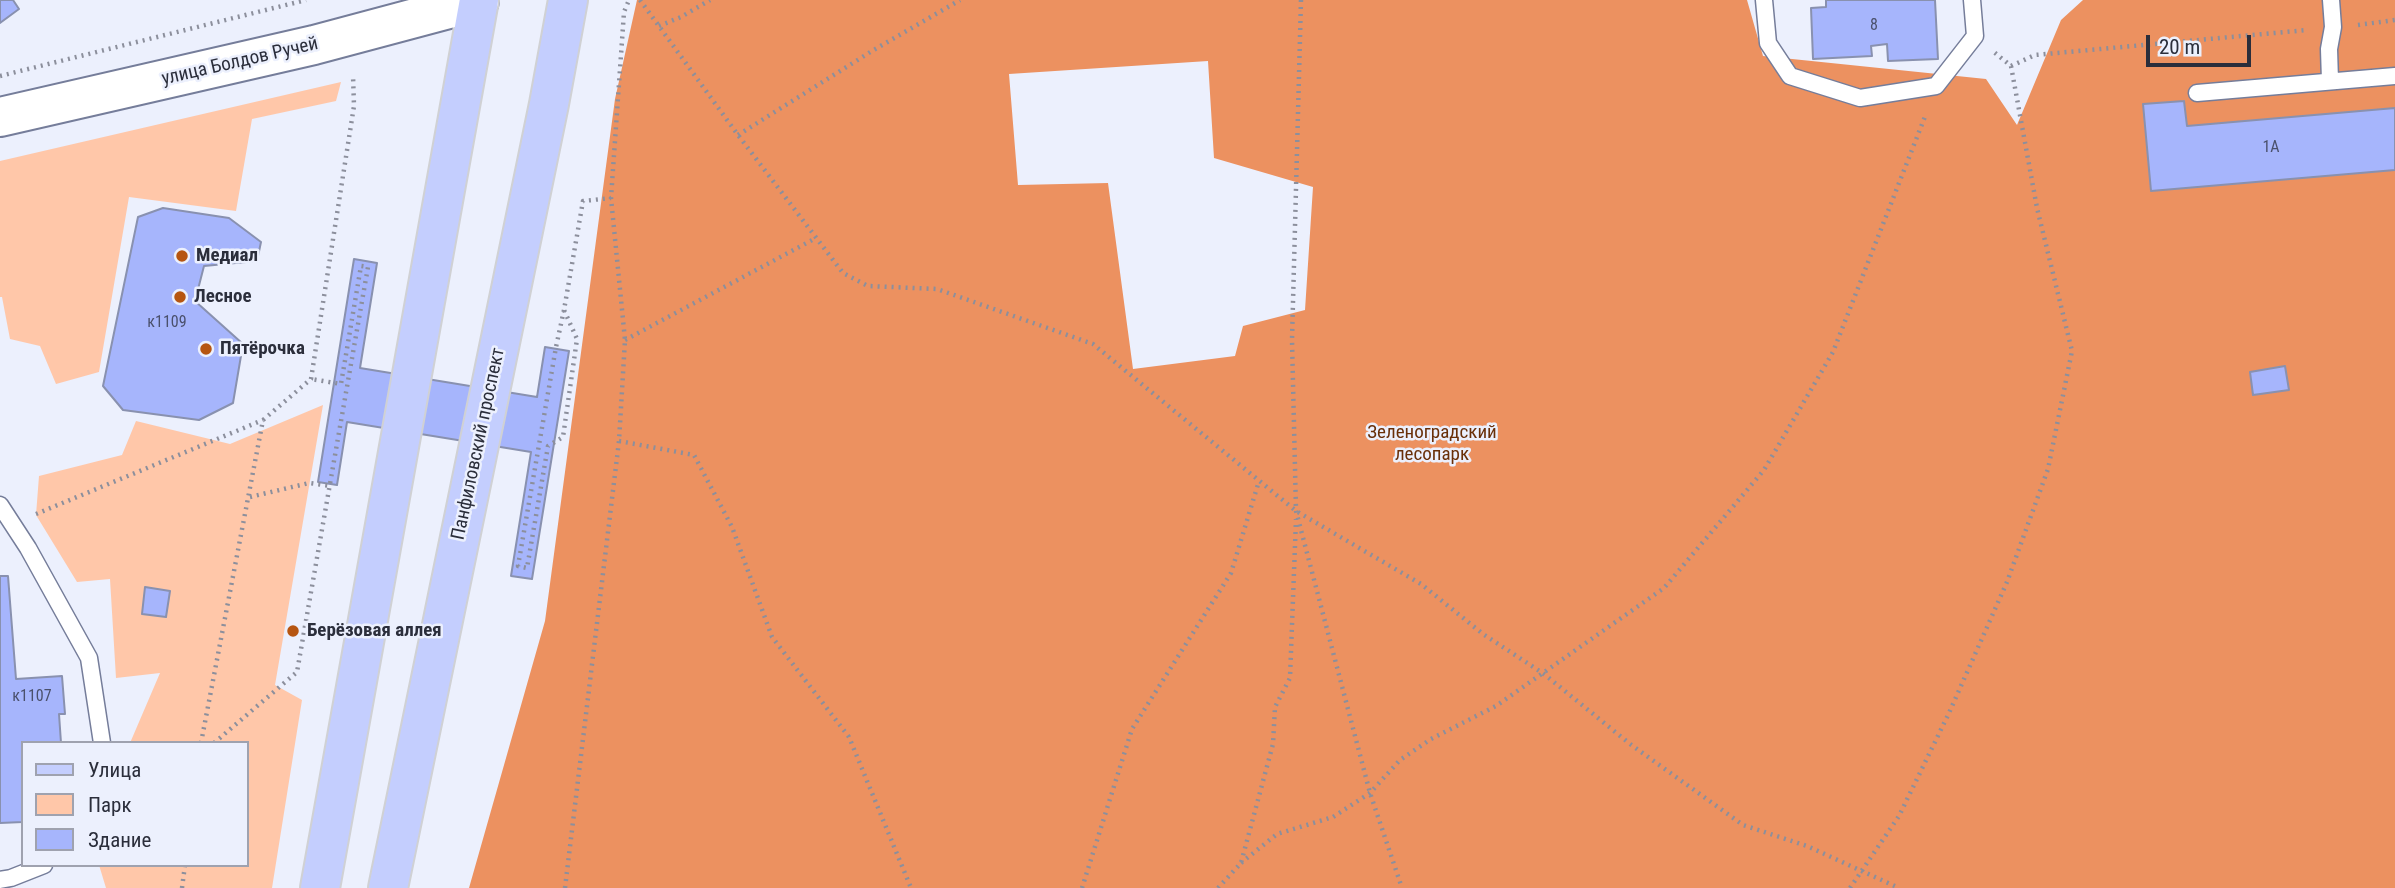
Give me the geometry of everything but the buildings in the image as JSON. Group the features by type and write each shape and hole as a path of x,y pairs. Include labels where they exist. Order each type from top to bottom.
{"main road":[{"path":"320,888 481,0"},
{"name":"Панфиловский проспект","path":"388,888 568,0"}],"street":[{"name":"улица Болдов Ручей","path":"0,117 314,44 481,0"}],"lane":[{"path":"1764,0 1768,43 1790,76 1860,98 1936,86 1975,36 1972,0"},
{"path":"2330,81 2332,0"},
{"path":"2197,93 2395,76"},
{"path":"0,505 89,658 102,741"},
{"path":"0,880 39,867"}],"path":[{"path":"0,76 306,0"},
{"path":"565,888 619,440 625,340 611,198 624,12 629,0"},
{"path":"640,0 843,273 867,286 937,289 1093,344 1296,511 1421,584 1483,634 1544,674 1630,744 1743,825 1807,846 1899,888"},
{"path":"659,26 681,17 709,0"},
{"path":"738,135 872,51 960,0"},
{"path":"1241,863 1273,744 1275,707 1290,678 1296,511 1292,340 1301,0"},
{"path":"2011,66 2035,55 2395,20"},
{"path":"1850,888 1899,816 1949,713 2007,582 2048,469 2072,351 2037,208 2011,66 1975,36"},
{"path":"13,524 263,420 311,379 354,106 353,75"},
{"path":"1218,888 1241,863 1277,834 1333,817 1370,793 1400,760 1431,738 1496,706 1664,588 1764,470 1833,352 1936,86"},
{"path":"564,310 577,339 563,437 548,446 527,568 518,566 583,201 611,198"},
{"path":"625,340 816,238"},
{"path":"216,741 297,672 368,267 361,266 341,384 311,379"},
{"path":"201,741 263,420"},
{"path":"619,440 694,454 732,527 772,637 849,737 911,888"},
{"path":"1082,888 1132,729 1231,573 1259,481"},
{"path":"250,498 309,483 331,486"},
{"path":"1296,511 1370,793 1402,888"},
{"path":"181,888 185,867"}],"green space":[{"name":"Зеленоградский лесопарк","path":"637,0 1747,0 1763,56 1986,79 2017,125 2061,20 2083,0 2395,0 2395,888 469,888 545,621 615,99","holes":["1208,61 1214,158 1313,187 1305,310 1243,326 1235,356 1133,369 1108,183 1018,185 1009,74"]},
{"path":"341,82 336,101 252,119 236,211 129,197 99,372 56,384 40,346 10,339 0,297 0,161"},
{"path":"323,405 275,685 302,700 272,888 106,888 100,867 248,867 248,741 131,741 160,673 116,678 110,579 77,582 36,515 39,476 122,455 136,421 230,444"}],"place":[{"name":"Медиал","path":"182,256"},
{"name":"Лесное","path":"180,297"},
{"name":"Пятёрочка","path":"206,349"},
{"name":"Берёзовая аллея","path":"293,631"}]}
